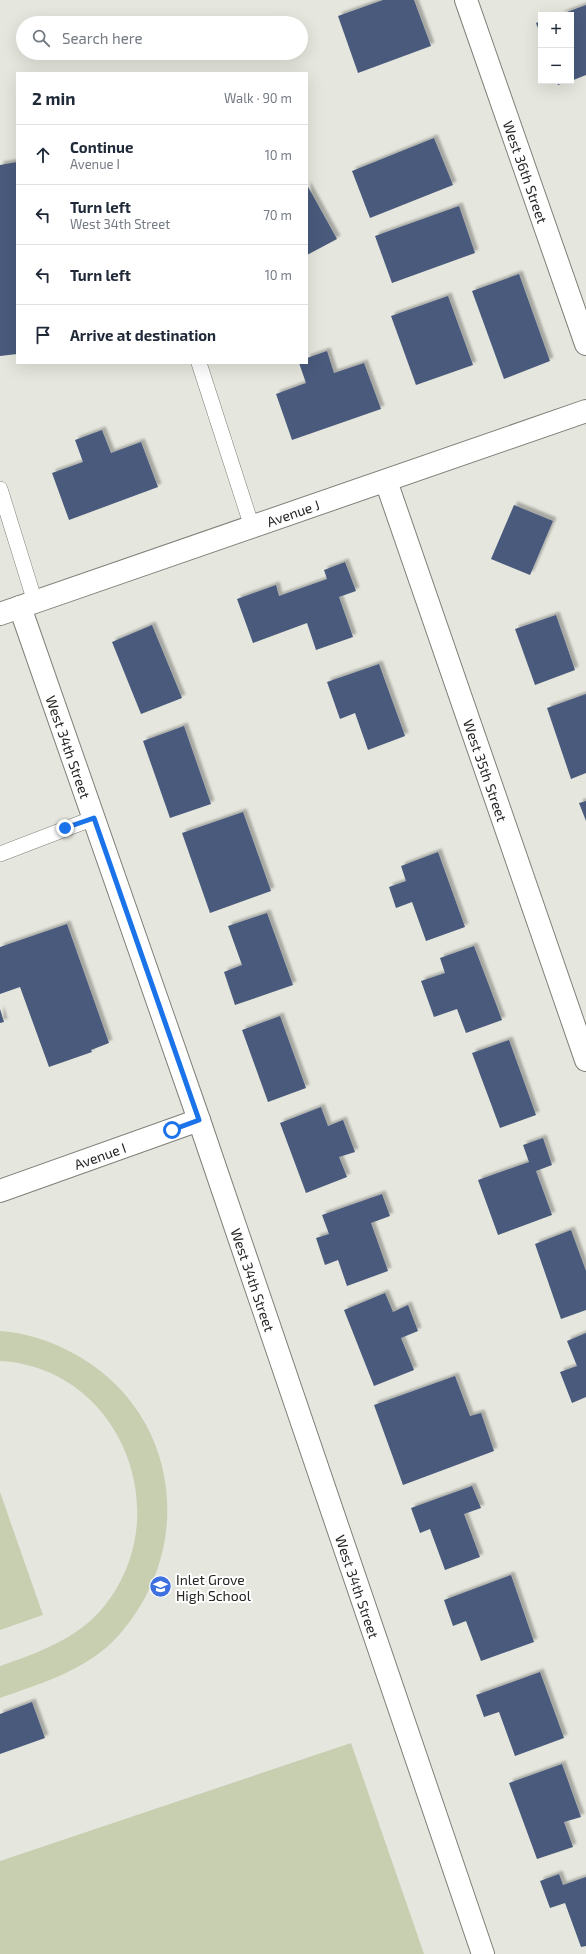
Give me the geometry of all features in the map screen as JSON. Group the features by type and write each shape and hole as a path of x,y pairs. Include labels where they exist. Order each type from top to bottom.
{"street":[{"name":"West 36th Street","path":"466,0 586,344"},
{"name":"Avenue J","path":"18,608 586,411"},
{"name":"West 35th Street","path":"386,481 586,1060"},
{"name":"West 34th Street","path":"18,608 94,818 199,1120 483,1954"},
{"name":"Avenue I","path":"0,1191 199,1120"}],"lane":[{"path":"199,364 252,527"},
{"path":"0,489 18,608"},
{"path":"0,854 94,818"}],"green space":[{"path":"0,1331 31,1336 61,1347 80,1357 114,1383 139,1414 157,1449 166,1486 167,1525 159,1564 143,1601 119,1635 93,1658 64,1674 0,1698 0,1666 47,1648 62,1640 76,1632 101,1611 111,1597 129,1560 137,1522 135,1483 123,1446 103,1414 75,1387 41,1369 0,1361"},
{"path":"0,1492 43,1615 0,1630"},
{"path":"351,1743 424,1954 0,1954 0,1861"}],"building":[{"path":"383,0 414,0 431,46 358,73 338,16"},
{"path":"586,5 586,75 574,80 574,12 567,12"},
{"path":"434,138 453,185 370,218 352,171"},
{"path":"16,162 16,354 0,356 0,165"},
{"path":"308,187 337,239 308,254"},
{"path":"459,206 475,253 392,283 375,236"},
{"path":"519,274 550,361 504,379 472,291"},
{"path":"448,296 473,365 416,385 391,316"},
{"path":"327,351 334,373 364,363 381,409 292,440 276,394 306,383 299,364 308,364 308,358"},
{"path":"102,430 111,453 141,442 158,487 69,520 52,473 83,462 75,440"},
{"path":"514,505 553,521 530,575 491,559"},
{"path":"345,562 356,591 339,597 353,637 316,650 307,623 253,643 237,599 276,585 279,596 327,579 324,570"},
{"path":"556,615 575,670 535,685 515,629"},
{"path":"152,625 182,698 141,714 112,642"},
{"path":"379,664 405,736 368,750 355,713 340,719 327,682"},
{"path":"586,694 586,773 571,779 547,708"},
{"path":"184,726 211,804 170,818 143,741"},
{"path":"586,801 586,821 579,803"},
{"path":"243,812 271,891 210,913 182,833"},
{"path":"438,852 465,927 426,941 412,902 396,908 389,887 406,881 401,866"},
{"path":"267,913 293,985 235,1005 224,972 242,965 228,926"},
{"path":"67,924 109,1043 91,1050 92,1052 49,1067 20,987 0,994 0,947"},
{"path":"474,946 502,1020 466,1033 457,1009 434,1017 421,981 445,973 440,958"},
{"path":"0,1009 4,1022 0,1023"},
{"path":"280,1016 306,1088 268,1102 242,1030"},
{"path":"509,1040 536,1115 500,1128 472,1053"},
{"path":"321,1107 328,1126 343,1120 355,1152 339,1157 347,1177 306,1193 280,1123"},
{"path":"543,1138 552,1165 536,1171 552,1215 498,1235 478,1180 529,1162 523,1145"},
{"path":"382,1194 390,1216 371,1223 388,1271 347,1286 338,1260 325,1265 316,1238 329,1234 322,1215"},
{"path":"571,1230 586,1271 586,1310 561,1319 535,1244"},
{"path":"385,1293 393,1312 408,1305 418,1331 401,1338 414,1370 374,1386 344,1310"},
{"path":"586,1333 586,1397 572,1403 560,1372 577,1366 567,1341"},
{"path":"455,1376 470,1416 481,1413 494,1451 403,1485 374,1405"},
{"path":"472,1486 481,1508 464,1514 480,1557 445,1570 430,1529 420,1533 411,1508"},
{"path":"511,1575 534,1642 481,1661 466,1621 453,1626 444,1600"},
{"path":"540,1672 564,1738 515,1756 499,1712 484,1717 476,1695"},
{"path":"32,1702 45,1738 0,1754 0,1714"},
{"path":"562,1764 581,1817 564,1822 573,1847 537,1859 509,1783"},
{"path":"559,1874 563,1885 586,1877 586,1946 581,1947 565,1903 550,1908 540,1881"}],"place":[{"name":"Inlet Grove High School","path":"161,1587"}],"route":[{"path":"65,828 94,818 199,1120 172,1130"}]}
